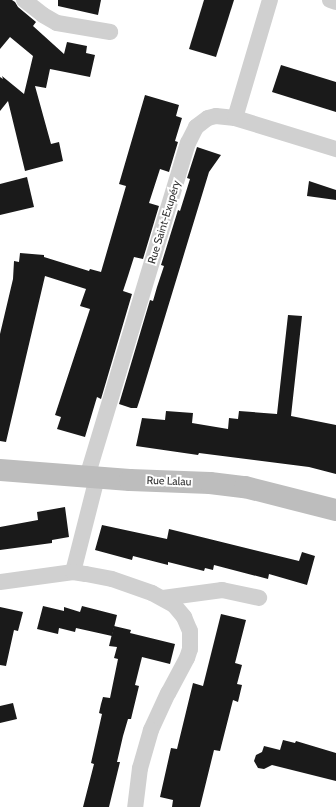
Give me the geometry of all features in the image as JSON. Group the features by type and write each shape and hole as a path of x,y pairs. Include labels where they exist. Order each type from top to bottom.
{"main road":[{"name":"Rue Lalau","path":"0,470 245,487 336,510"}],"street":[{"path":"24,0 43,15 57,23 110,32"},
{"path":"235,118 270,0"},
{"path":"330,0 336,2"},
{"name":"Rue Saint-Exupéry","path":"73,572 92,477 188,143 196,127 208,118 216,116 235,118 336,149"},
{"path":"0,582 73,572 112,579 152,592 174,605 184,617 190,631 190,649 188,658 168,693 151,730 140,768 135,807"},
{"path":"163,598 222,590 259,598"}],"building":[{"path":"0,0 12,0 15,2 18,7 36,22 33,26 64,54 67,42 87,46 86,53 95,55 90,77 50,69 46,88 35,86 51,144 59,142 63,161 25,171 8,101 0,111 0,77 3,79 2,76 24,94 33,56 10,37 0,49"},
{"path":"58,0 101,0 98,15 58,6"},
{"path":"204,0 234,0 216,57 189,49"},
{"path":"281,65 336,82 336,112 272,92"},
{"path":"145,95 179,105 176,116 182,118 175,141 178,142 169,172 160,169 149,203 159,206 143,259 134,257 123,291 132,294 101,399 97,397 85,437 57,429 61,417 55,415 90,309 80,306 86,289 45,276 6,442 0,441 0,334 13,279 14,261 19,262 20,253 44,255 44,257 89,271 90,269 101,272 126,186 119,184"},
{"path":"197,147 221,155 209,172 137,408 131,408 119,404 150,300 153,301 164,266 161,265 178,210 180,211 190,179 187,178"},
{"path":"27,177 34,207 0,215 0,184"},
{"path":"309,181 336,190 336,200 307,196"},
{"path":"288,315 302,316 291,416 336,425 336,474 309,467 199,453 198,455 136,446 142,418 165,420 166,411 193,413 192,423 228,429 229,418 238,419 239,411 277,414"},
{"path":"65,507 69,537 52,540 52,543 0,550 0,527 38,520 37,512"},
{"path":"102,525 167,539 169,529 299,561 302,552 315,556 307,585 269,574 268,579 214,565 213,570 205,568 204,571 168,562 168,565 133,556 132,560 95,550"},
{"path":"43,606 64,611 64,607 80,612 82,606 117,615 112,636 76,628 75,632 59,628 58,634 37,629"},
{"path":"0,607 23,612 18,631 14,630 6,666 0,665"},
{"path":"221,614 246,620 235,663 242,665 237,684 242,685 238,702 233,700 220,751 214,750 200,807 172,807 173,800 160,797 171,748 177,749 193,683 203,686"},
{"path":"114,626 131,630 130,633 175,644 170,664 142,657 135,685 139,686 131,719 128,719 123,736 117,762 120,762 109,807 83,807 94,764 91,763 102,714 99,713 101,704 103,697 110,698 118,659 114,658 117,647 109,646"},
{"path":"13,703 17,719 0,723 0,706"},
{"path":"283,740 295,743 296,741 336,753 336,781 272,765 264,769 258,768 254,761 256,755 262,752 264,746 280,750"}]}
